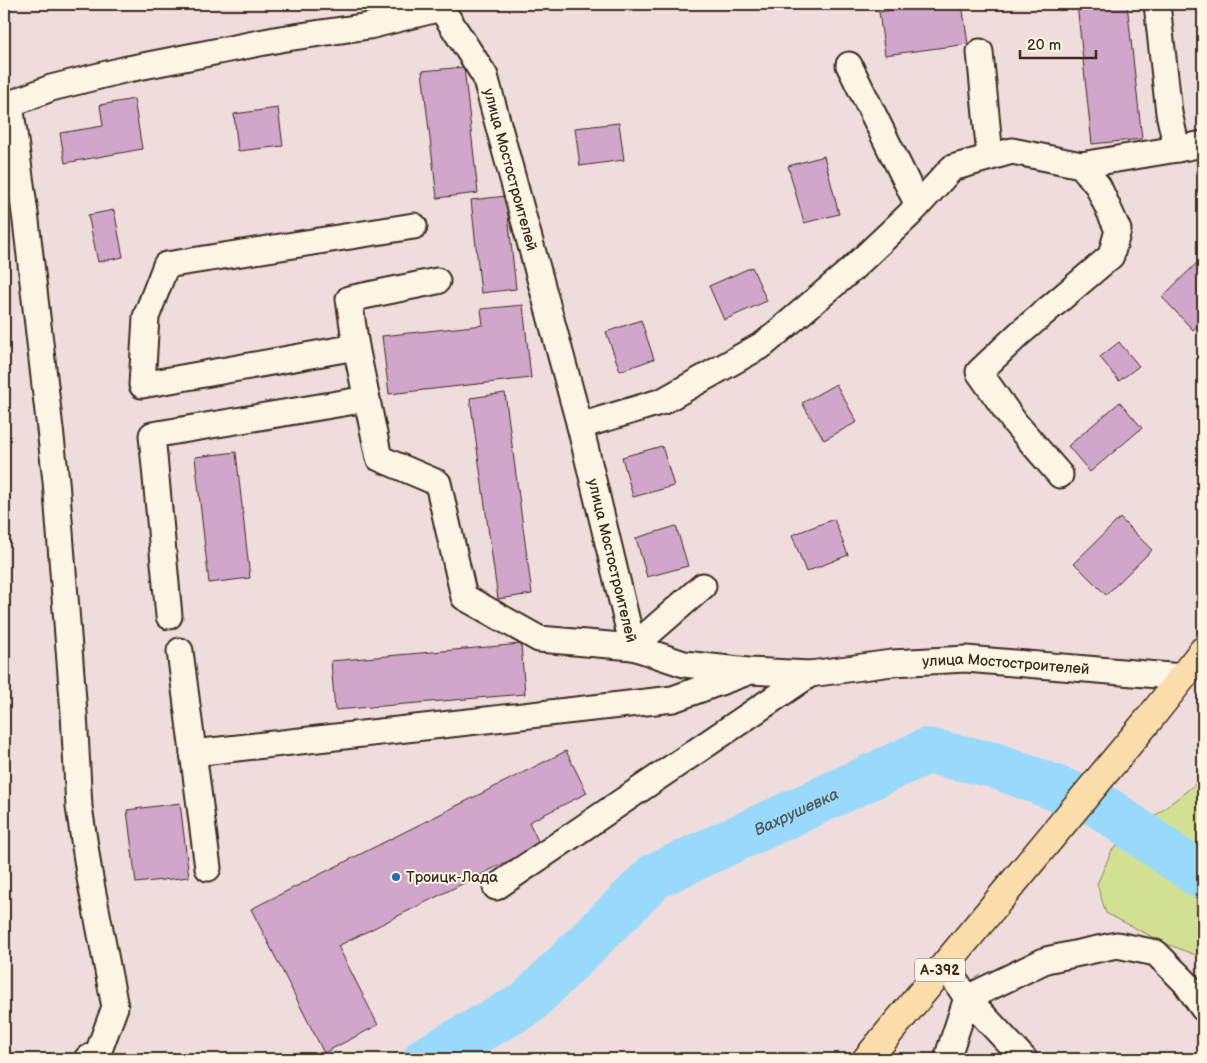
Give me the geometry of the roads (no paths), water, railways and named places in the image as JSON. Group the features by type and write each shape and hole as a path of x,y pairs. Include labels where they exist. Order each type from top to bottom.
{"highway":[{"name":"А-392","path":"867,1059 1150,718 1203,651"}],"street":[{"path":"1157,4 1169,113 1178,148"},
{"path":"87,1059 98,1054 115,1007 89,873 79,807 74,713 56,480 26,221 7,105 51,88 123,70 280,39 369,26 441,6"},
{"name":"улица Мостостроителей","path":"441,6 485,76 580,426 633,646 684,664 748,672 810,674 892,663 966,659 1182,677"},
{"path":"980,52 990,157"},
{"path":"849,65 918,205"},
{"path":"580,426 663,401 764,344 851,270 918,205 952,168 1012,151 1081,166 1203,144"},
{"path":"1060,475 1015,422 979,372 1019,334 1111,256 1118,230 1098,186 1081,166"},
{"path":"356,347 142,385 146,318 166,264 414,226"},
{"path":"437,281 349,299 356,347 379,458 438,483 464,597 539,639 633,646 703,586"},
{"path":"169,616 152,435 367,399"},
{"path":"180,651 208,868"},
{"path":"193,753 673,700 748,672"},
{"path":"496,888 810,674"},
{"path":"947,1059 968,998 1046,960 1117,946 1156,953 1185,982 1203,1008"},
{"path":"945,964 968,998 1024,1059"}],"waterway":[{"name":"Вахрушевка","path":"426,1059 526,1004 655,876 927,751 994,765 1098,804 1203,877"}],"place":[{"name":"Троицк-Лада","path":"396,877"}]}
